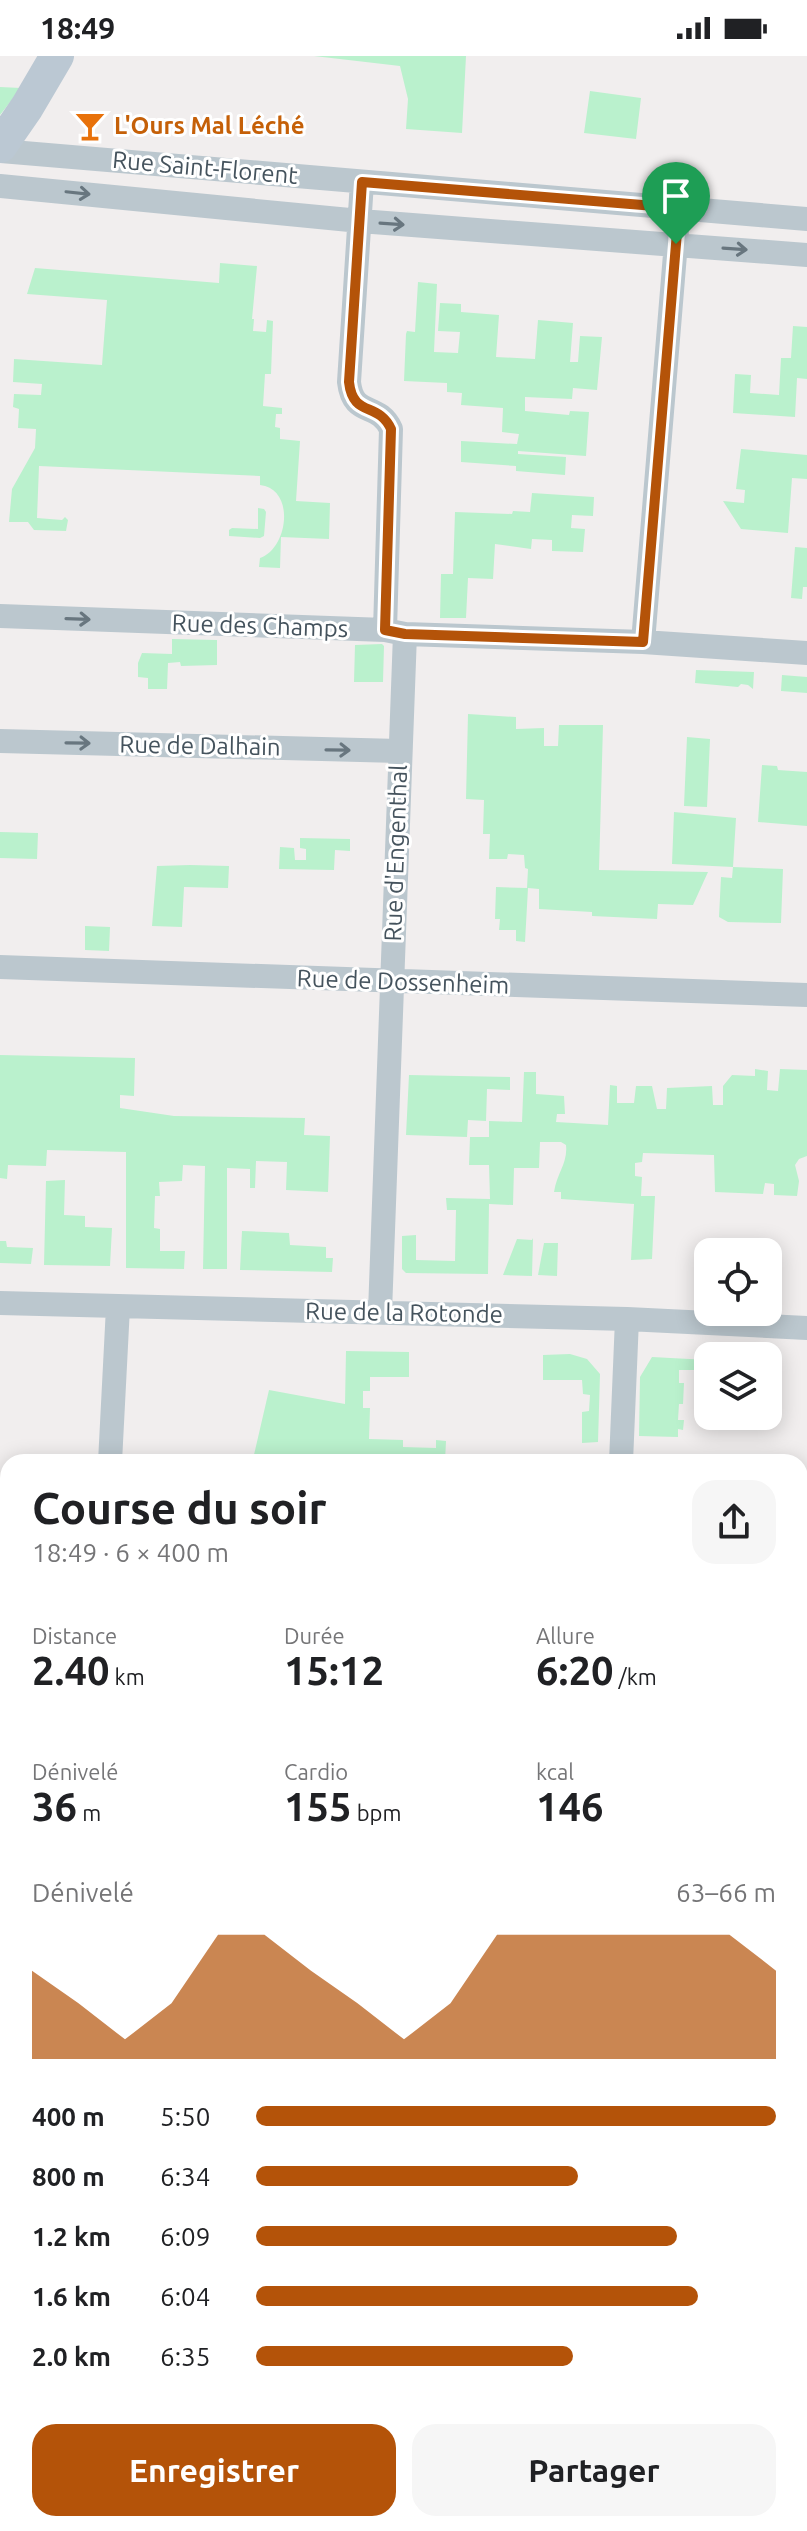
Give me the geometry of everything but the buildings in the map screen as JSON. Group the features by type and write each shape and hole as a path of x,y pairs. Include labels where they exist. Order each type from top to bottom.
{"street":[{"path":"0,149 57,56"},
{"name":"Rue Saint-Florent","path":"0,149 807,219"},
{"path":"360,221 362,182"},
{"name":"Rue Saint-Florent","path":"0,186 360,221 807,255"},
{"path":"643,642 679,208"},
{"name":"Rue d'Engenthal","path":"360,221 349,382 350,394 355,402 380,414 391,429 399,751 380,1312"},
{"name":"Rue des Champs","path":"0,616 643,642 807,653"},
{"name":"Rue de Dalhain","path":"0,741 399,751"},
{"name":"Rue de Dossenheim","path":"0,967 807,995"},
{"name":"Rue de la Rotonde","path":"0,1303 627,1319 807,1328"},
{"path":"110,1454 118,1307"},
{"path":"621,1454 627,1319"}],"green space":[{"path":"314,56 466,56 462,133 406,129 408,99 400,66"},
{"path":"0,87 21,88 0,115"},
{"path":"590,91 641,98 636,139 584,133"},
{"path":"220,263 257,266 253,331 266,332 267,320 273,321 271,374 265,374 263,406 282,408 282,414 276,414 275,427 280,428 280,439 300,441 296,501 330,503 329,539 281,537 280,568 259,567 260,558 277,543 284,520 279,497 271,489 260,485 260,476 39,466 37,518 62,520 65,517 68,520 66,531 34,530 28,522 9,522 12,489 35,448 36,429 18,428 19,409 13,407 14,394 41,395 42,384 13,382 14,359 102,365 107,300 27,294 35,268 219,283"},
{"path":"418,282 437,284 434,352 458,353 460,332 438,331 440,303 461,304 461,312 499,315 496,357 535,359 538,320 573,323 570,362 578,362 580,336 602,337 597,390 573,388 572,399 525,397 525,411 569,415 570,411 589,412 586,456 518,451 518,454 566,457 565,475 516,471 516,466 461,462 461,441 517,444 519,434 502,432 503,408 461,405 462,393 447,392 447,383 404,381 406,334 407,331 415,332"},
{"path":"793,326 807,327 807,379 797,378 795,417 733,413 735,374 751,375 750,393 779,395 781,358 791,358"},
{"path":"741,449 807,455 807,479 792,478 788,533 741,529 723,501 744,503 745,490 736,489"},
{"path":"532,493 594,497 593,516 572,515 571,528 585,529 583,552 552,551 552,540 532,539 531,549 495,544 493,579 468,578 466,618 440,618 441,574 453,574 455,512 530,512"},
{"path":"258,508 266,512 264,536 229,536 232,528 258,529"},
{"path":"795,547 807,548 807,587 803,587 802,599 791,598"},
{"path":"172,639 217,640 217,665 181,666 180,662 168,663 167,689 148,689 148,678 138,677 142,653 172,654"},
{"path":"382,644 383,682 354,682 355,645"},
{"path":"696,670 754,672 753,689 741,684 738,687 695,683"},
{"path":"782,675 807,677 807,693 781,691"},
{"path":"468,714 516,717 516,729 544,728 544,746 558,746 559,725 603,725 599,870 708,872 693,905 658,904 657,919 592,916 592,912 539,909 539,889 528,888 525,942 516,941 516,930 499,930 500,919 495,919 496,887 527,888 528,869 525,868 524,855 508,854 507,859 489,859 490,834 483,834 484,800 466,799"},
{"path":"687,737 710,739 707,807 684,806"},
{"path":"762,765 777,766 778,770 807,772 807,826 758,822"},
{"path":"674,812 736,818 733,867 672,864"},
{"path":"0,832 38,833 37,859 0,858"},
{"path":"300,838 350,839 350,851 335,850 334,870 279,869 280,847 294,848 295,860 306,860 306,849 300,848"},
{"path":"157,866 229,866 228,888 184,887 182,927 152,926"},
{"path":"733,867 783,869 781,923 728,922 719,917 721,877 732,878"},
{"path":"85,926 110,927 109,951 85,950"},
{"path":"0,1055 135,1058 134,1096 120,1095 120,1108 174,1116 305,1118 304,1135 330,1136 328,1192 286,1190 287,1162 256,1161 255,1188 250,1188 250,1169 227,1168 227,1269 203,1269 205,1166 183,1165 182,1181 159,1182 160,1196 155,1196 154,1228 160,1229 160,1251 185,1251 184,1269 126,1268 126,1152 47,1150 46,1166 8,1165 7,1179 0,1178"},
{"path":"755,1069 768,1071 767,1090 778,1091 780,1069 807,1070 807,1156 795,1165 799,1181 797,1196 774,1195 774,1184 765,1183 763,1194 715,1192 714,1155 643,1153 642,1162 635,1163 635,1176 642,1177 641,1196 655,1196 652,1259 631,1260 634,1204 561,1199 561,1192 554,1192 566,1145 561,1142 540,1142 539,1168 514,1168 513,1205 489,1204 488,1274 406,1273 402,1269 402,1236 416,1235 416,1260 455,1261 456,1210 447,1210 446,1198 490,1199 489,1165 469,1165 470,1137 489,1137 489,1121 522,1122 524,1072 536,1072 536,1094 564,1096 565,1114 557,1114 556,1122 608,1125 610,1085 617,1086 617,1103 634,1103 636,1086 652,1086 657,1109 666,1109 667,1088 712,1086 713,1105 723,1105 723,1086 732,1075 755,1076"},
{"path":"409,1075 510,1077 510,1090 487,1089 486,1121 468,1120 467,1137 406,1135"},
{"path":"65,1180 64,1215 85,1216 85,1227 112,1228 110,1266 44,1265 46,1181"},
{"path":"242,1231 289,1233 290,1245 326,1247 326,1258 333,1258 332,1272 240,1270"},
{"path":"533,1238 532,1276 503,1275 517,1239"},
{"path":"0,1241 6,1241 7,1247 33,1248 31,1264 0,1263"},
{"path":"544,1243 558,1243 557,1276 538,1275"},
{"path":"346,1351 409,1352 409,1377 370,1377 370,1391 363,1391 363,1408 370,1408 369,1439 403,1440 403,1447 436,1448 436,1440 446,1441 445,1454 254,1454 269,1390 345,1404"},
{"path":"570,1354 587,1359 600,1374 598,1442 582,1443 582,1412 589,1411 590,1395 583,1394 582,1380 543,1380 543,1355"},
{"path":"652,1357 694,1359 694,1370 679,1370 679,1383 684,1383 678,1420 684,1420 683,1430 678,1429 678,1437 639,1436 640,1377"}],"place":[{"name":"L'Ours Mal Léché","path":"90,126"}],"route":[{"path":"362,182 679,208 676,244 643,642 405,634 385,630 391,429 380,414 355,402 350,394 349,382 362,182"}]}
